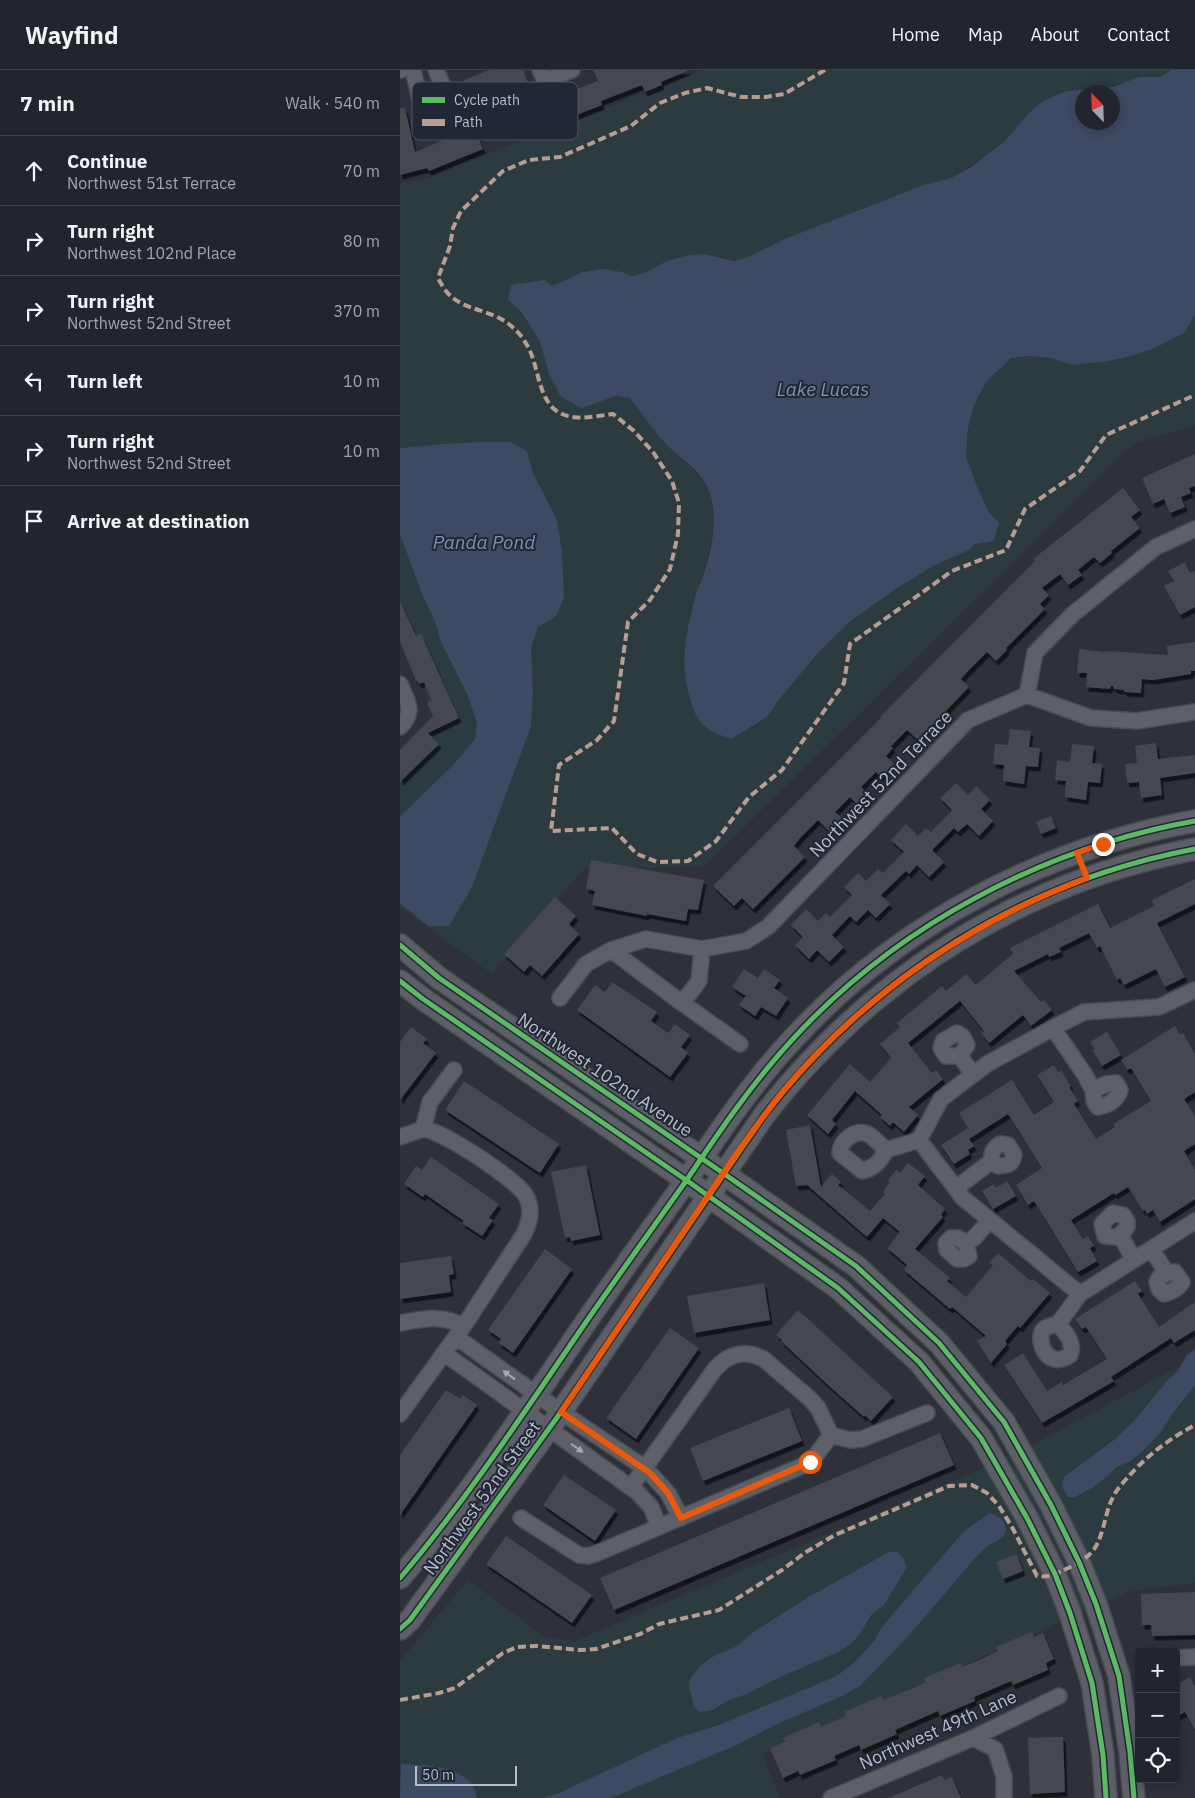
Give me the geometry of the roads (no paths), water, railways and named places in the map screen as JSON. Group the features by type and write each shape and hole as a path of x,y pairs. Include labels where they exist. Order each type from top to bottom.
{"street":[{"path":"436,70 441,82"},
{"path":"540,70 545,81 572,70"},
{"path":"1195,529 1156,547 1073,614 1035,652 1027,696 1091,718 1137,721 1195,712"},
{"path":"400,684 409,706 410,714 400,727"},
{"name":"Northwest 52nd Terrace","path":"560,998 586,964 611,950 646,939 702,949 746,941 768,927 968,720 1027,696"},
{"name":"Northwest 52nd Street","path":"400,1578 478,1480 632,1255 746,1095 791,1040 830,1002 878,961 946,916 1029,872 1123,837 1195,821"},
{"name":"Northwest 52nd Street","path":"400,1629 410,1620 555,1420 765,1114 806,1065 844,1027 890,987 925,961 979,927 1030,901 1087,878 1142,861 1195,848"},
{"path":"1077,853 1087,878"},
{"name":"Northwest 102nd Avenue","path":"400,945 439,978 701,1157 856,1266 939,1343 1004,1422 1051,1505 1079,1562 1096,1604 1119,1676 1130,1752 1134,1798"},
{"path":"682,1003 699,981 702,949"},
{"path":"611,950 740,1044"},
{"path":"400,981 431,1005 686,1180 838,1288 919,1362 982,1438 1027,1518 1055,1574 1070,1613 1092,1683 1103,1755 1106,1798"},
{"path":"886,1150 919,1140 941,1100 987,1064 1053,1028 1084,1012 1159,1007 1195,990"},
{"path":"1053,1028 1093,1090"},
{"path":"960,1056 973,1074"},
{"path":"423,1129 430,1102 454,1070"},
{"path":"400,1137 423,1129 446,1137 502,1174 522,1191 530,1209 528,1225 460,1332 400,1414"},
{"path":"919,1140 963,1198 1080,1294"},
{"path":"956,1188 992,1161"},
{"path":"966,1243 974,1238 990,1220"},
{"path":"1058,1324 1080,1294 1195,1221"},
{"path":"1120,1236 1134,1260"},
{"path":"1151,1249 1167,1273"},
{"path":"400,1323 432,1318 457,1323 460,1332 537,1395 555,1420 601,1465 631,1487 650,1507 659,1527"},
{"path":"444,1353 525,1413 555,1420 614,1448 645,1468 668,1493 681,1518"},
{"path":"631,1487 715,1369 721,1362 731,1356 740,1354 757,1355 765,1360 818,1408 831,1435 850,1440 862,1439 927,1413"},
{"path":"521,1518 579,1554 588,1556 802,1466 816,1455 831,1435"},
{"path":"601,1465 614,1448"},
{"path":"1180,1658 1195,1657"},
{"name":"Northwest 49th Lane","path":"831,1798 973,1738 1059,1696"},
{"path":"973,1738 995,1748 1004,1776 1004,1798"}],"water":[{"name":"Lake Lucas","path":"1171,70 1195,70 1195,315 1184,333 1155,348 1109,361 1072,365 1051,358 1029,356 1011,358 986,382 974,405 968,428 966,456 989,512 999,523 994,541 975,544 969,550 933,566 896,589 851,621 817,654 767,717 731,739 714,732 702,724 695,713 686,682 684,656 696,594 712,544 714,513 707,486 697,472 660,438 630,398 616,396 582,408 561,397 549,374 540,342 523,314 508,300 511,285 544,280 552,286 583,272 603,269 622,272 632,276 644,273 667,261 690,255 704,254 734,261 748,257 787,238 924,185 951,178 971,167 1005,141 1028,114 1043,101 1067,91 1075,90 1075,130 1120,130 1120,85 1118,85 1139,77 1161,77"},
{"name":"Panda Pond","path":"483,442 511,442 527,451 533,473 557,520 562,552 564,598 556,616 538,627 531,649 533,690 531,726 472,887 449,926 429,926 400,904 400,816 452,766 475,739 477,724 468,696 441,642 434,619 422,594 400,534 400,448"},
{"path":"1195,1349 1195,1385 1172,1414 1161,1432 1143,1451 1129,1462 1116,1467 1092,1488 1075,1497 1068,1497 1062,1486 1064,1477 1114,1440 1135,1420 1167,1381 1178,1371 1187,1355"},
{"path":"990,1513 1003,1520 1006,1528 1004,1536 988,1546 976,1557 912,1632 860,1686 840,1697 775,1725 739,1744 611,1798 544,1798 559,1793 677,1738 719,1725 837,1676 857,1660 874,1641 882,1627 964,1531"},
{"path":"889,1552 897,1552 903,1558 907,1567 884,1605 871,1615 860,1634 852,1643 836,1653 778,1678 747,1694 729,1700 712,1710 699,1712 694,1706 689,1687 690,1679 701,1665 714,1656 737,1646 752,1633 807,1598"},
{"path":"401,1764 423,1765 458,1773 474,1787 477,1798 400,1798"}]}
